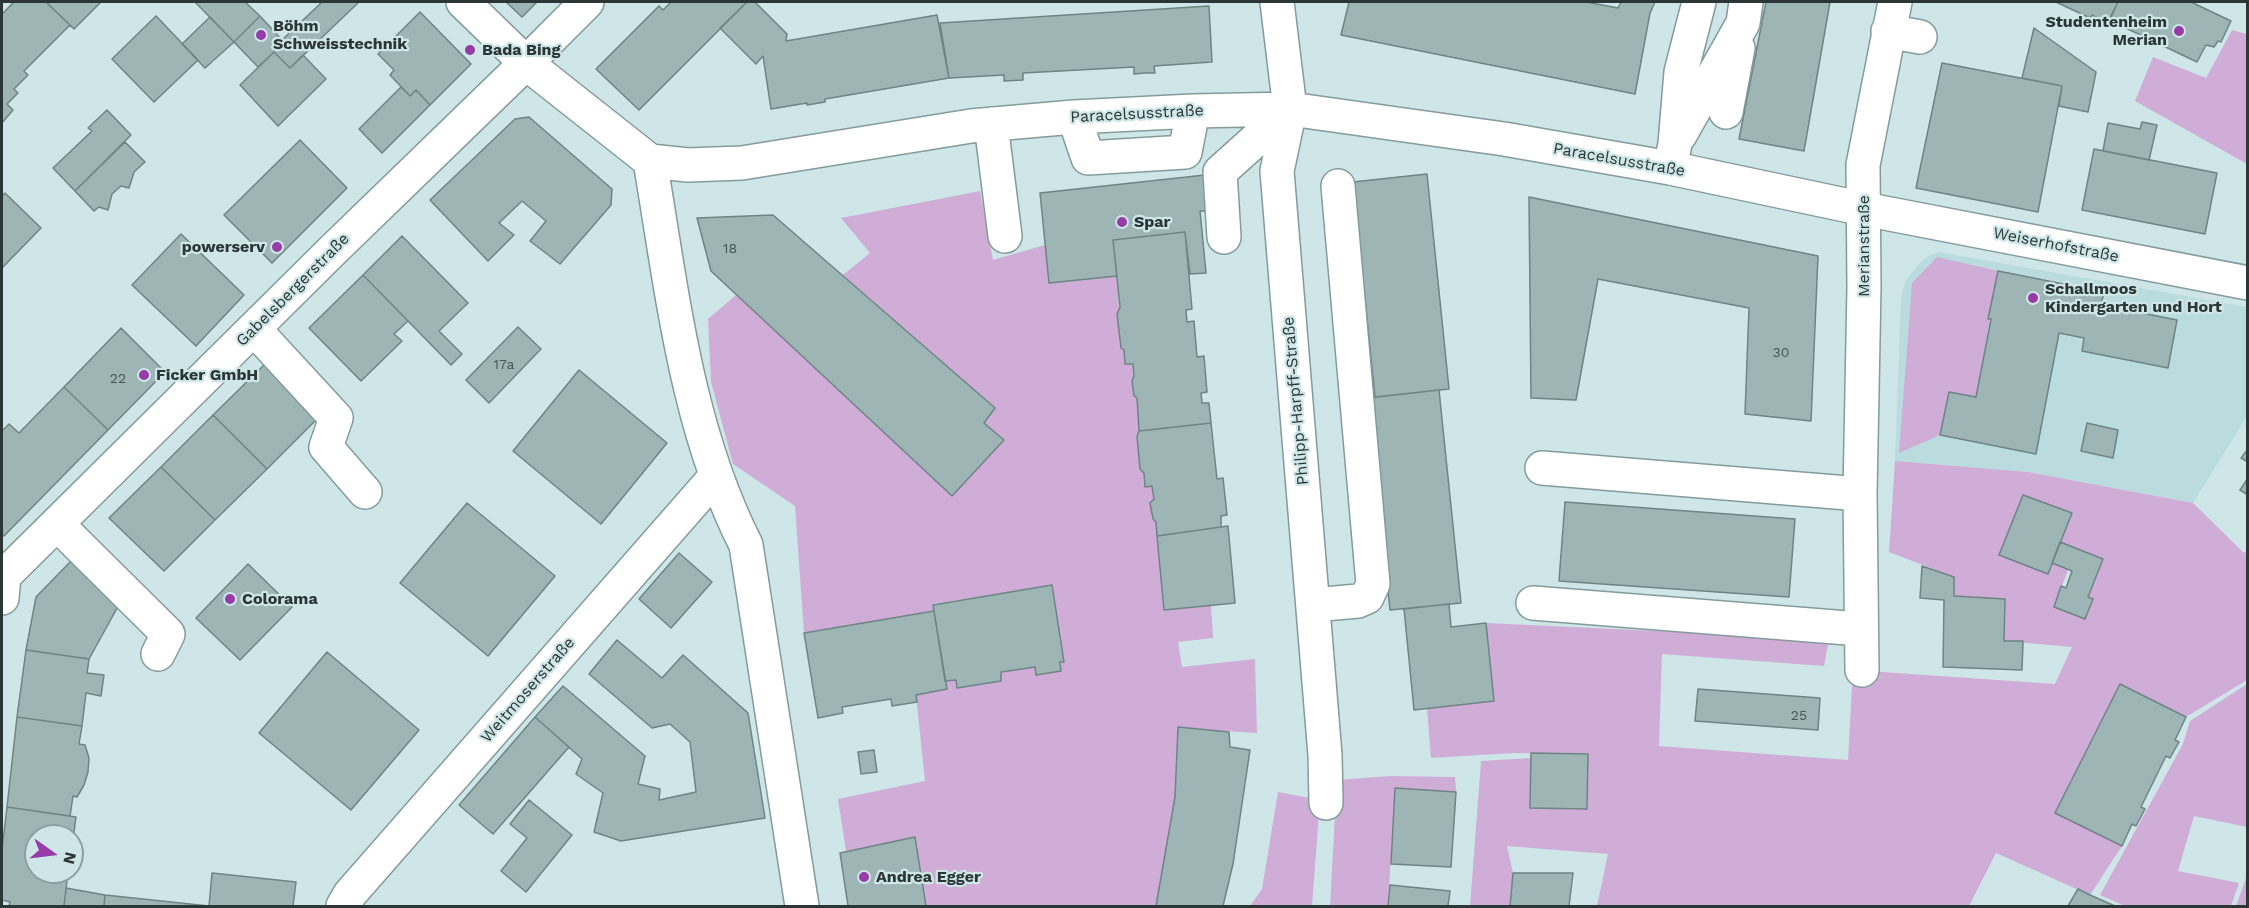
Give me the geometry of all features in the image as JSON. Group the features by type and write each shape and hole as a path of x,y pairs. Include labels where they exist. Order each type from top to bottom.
{"street":[{"path":"463,2 526,63 650,161 688,374 716,477 746,546 802,906"},
{"name":"Gabelsbergerstraße","path":"2,582 57,524 586,2"},
{"name":"Philipp-Harpff-Straße","path":"1277,2 1290,109 1277,171 1313,605 1326,803"},
{"path":"1672,156 1681,72 1699,2"},
{"path":"1672,156 1744,12"},
{"path":"1726,112 1744,12"},
{"path":"1891,16 1920,37"},
{"name":"Merianstraße","path":"1862,670 1860,494 1863,165 1891,16"},
{"path":"1220,172 1290,109"},
{"name":"Paracelsusstraße","path":"650,161 688,165 742,163 991,124 1074,117 1290,109 1504,139 1672,156 1864,209"},
{"path":"1185,152 1193,111"},
{"path":"1074,117 1088,158 1185,152 1220,172"},
{"path":"991,124 1005,236"},
{"path":"1220,172 1224,237"},
{"path":"1313,605 1358,601 1367,597 1373,584 1338,186"},
{"name":"Weiserhofstraße","path":"1864,209 2247,283"},
{"path":"254,329 336,418 326,447 365,492"},
{"path":"1542,468 1860,494"},
{"name":"Weitmoserstraße","path":"343,906 350,894 716,477"},
{"path":"57,524 168,634 158,654"},
{"path":"1533,603 1860,629"}],"shaded area":[{"path":"2232,30 2247,34 2247,164 2135,101 2153,57 2206,78"},
{"path":"980,191 993,260 1045,245 1049,283 1117,276 1121,348 1124,350 1125,364 1133,364 1134,396 1137,398 1138,407 1140,469 1144,473 1145,486 1152,486 1154,499 1150,504 1153,519 1156,522 1164,610 1211,605 1213,638 1178,642 1182,667 1255,659 1257,733 1178,728 1175,797 1156,906 926,906 915,837 846,851 838,799 925,781 916,695 947,689 945,681 956,680 957,688 1001,681 1001,672 1035,667 1037,675 1061,671 1060,664 1064,661 1052,585 933,604 934,611 804,633 795,506 733,464 711,382 708,319 736,295 952,495 1004,440 984,423 995,408 843,275 870,253 841,218"},
{"path":"1939,252 2247,307 2247,416 2193,503 2028,472 1895,461 1901,297 1906,280 1919,264 1928,256"},
{"path":"1937,257 1998,271 1976,397 1949,392 1940,435 1899,453 1912,283"},
{"path":"1895,461 2028,472 2193,503 2243,552 2247,553 2247,680 2186,717 2120,684 2056,813 2122,846 2090,895 1996,853 1969,906 1597,906 1608,854 1507,846 1513,873 1510,906 1470,906 1481,761 1531,758 1530,808 1586,809 1587,754 1513,753 1431,758 1427,708 1494,701 1486,623 1829,639 1824,666 1662,654 1659,746 1848,760 1853,670 2055,684 2072,647 2004,641 2005,599 1954,596 1954,577 1889,552","holes":["2023,495 2071,513 2060,542 2103,559 2088,597 2093,599 2085,618 2054,607 2068,570 2052,563 2048,574 2000,555"]},
{"path":"2247,684 2247,827 2194,816 2178,871 2239,883 2231,906 2125,906 2100,895 2183,744 2190,721"},
{"path":"1390,776 1455,777 1456,792 1395,788 1388,906 1330,906 1337,780"},
{"path":"1278,792 1320,800 1312,906 1250,906 1262,889"},
{"path":"2247,875 2247,906 2236,906"}],"building":[{"path":"14,2 46,2 70,25 24,71 28,75 14,89 18,93 7,104 13,110 2,123 2,14"},
{"path":"46,2 101,2 74,29"},
{"path":"195,2 245,2 260,16 234,42"},
{"path":"322,2 359,2 290,68 274,52 258,67 234,42 260,16 282,40"},
{"path":"506,2 537,2 522,17"},
{"path":"671,2 747,2 639,110 596,69 659,6 663,10"},
{"path":"747,2 755,2 787,34 786,41 937,15 949,78 825,99 825,102 771,109 763,56 756,64 720,28"},
{"path":"1349,2 1586,2 1618,8 1621,2 1655,2 1650,13 1635,94 1341,35"},
{"path":"1766,2 1830,2 1804,151 1739,139"},
{"name":"Studentenheim Merian","path":"2056,2 2118,2 2108,24 2092,15 2090,18"},
{"name":"Studentenheim Merian","path":"2118,2 2191,2 2231,21 2221,42 2218,41 2214,47 2206,45 2197,62 2109,20"},
{"path":"1209,6 1212,62 1154,66 1155,73 1134,74 1134,67 1023,73 1023,80 1004,81 1004,75 949,78 940,23"},
{"path":"420,12 471,64 430,105 416,90 410,96 390,75 394,70 378,54"},
{"path":"156,16 198,60 154,102 112,59"},
{"path":"210,17 234,42 205,68 182,44"},
{"path":"2034,28 2096,72 2088,112 2059,106 2062,86 2022,78"},
{"path":"274,52 290,68 303,55 326,79 278,126 240,85"},
{"path":"1942,63 2062,86 2038,212 1916,188"},
{"path":"401,87 410,96 416,90 430,105 382,153 359,129"},
{"path":"107,110 131,135 75,191 53,168 92,131 88,128"},
{"path":"529,117 612,189 611,205 560,264 530,241 546,221 522,201 499,223 514,235 488,261 430,200 515,119"},
{"path":"2142,122 2157,125 2149,160 2103,151 2108,123 2140,129"},
{"path":"300,140 347,188 272,263 224,215"},
{"path":"125,142 145,162 134,172 129,188 121,186 112,194 108,210 99,207 94,211 75,191"},
{"path":"2094,149 2217,173 2205,234 2082,210"},
{"path":"1427,174 1449,389 1375,397 1353,182"},
{"name":"Spar","path":"1205,175 1209,211 1200,211 1206,273 1190,274 1185,232 1113,240 1117,276 1049,283 1040,193"},
{"path":"5,193 41,228 2,268 2,196"},
{"path":"1529,197 1818,256 1811,421 1745,414 1749,308 1598,279 1576,400 1531,398"},
{"path":"773,215 995,408 984,423 1004,440 952,496 711,271 697,218"},
{"path":"1185,232 1192,309 1186,310 1187,322 1194,321 1197,357 1204,356 1207,392 1201,393 1202,403 1209,403 1211,423 1139,431 1137,398 1134,396 1132,381 1133,364 1125,364 1124,350 1121,348 1117,314 1120,307 1113,240"},
{"path":"181,234 244,295 196,346 132,285"},
{"path":"402,236 468,303 439,331 462,354 451,365 363,275"},
{"path":"1998,271 2104,292 2101,305 2177,320 2168,368 2082,351 2084,338 2059,333 2036,454 1940,435 1949,392 1976,397"},
{"path":"363,275 408,321 394,334 402,341 361,381 309,328"},
{"path":"518,327 541,349 489,403 466,380"},
{"path":"121,328 165,372 108,430 64,387"},
{"path":"265,364 318,418 267,469 213,415"},
{"path":"579,370 667,443 601,524 513,451"},
{"path":"64,387 108,430 4,536 2,534 2,431 9,424 19,433"},
{"path":"1439,390 1461,603 1390,610 1368,398"},
{"path":"213,415 267,469 215,520 161,467"},
{"path":"1211,423 1217,479 1223,478 1227,515 1221,516 1221,527 1157,536 1156,522 1153,519 1150,503 1154,499 1152,486 1145,487 1144,473 1140,469 1137,436 1139,431"},
{"path":"2087,423 2118,430 2113,458 2081,451"},
{"path":"2248,449 2248,462 2241,458"},
{"path":"161,467 215,520 164,571 109,518"},
{"path":"2248,478 2248,495 2240,490"},
{"path":"2023,495 2072,513 2048,574 1999,555"},
{"path":"1565,502 1795,519 1789,597 1559,581"},
{"path":"467,503 555,576 488,656 400,583"},
{"path":"1228,526 1235,603 1164,610 1157,536"},
{"path":"2060,542 2103,559 2088,597 2093,599 2085,619 2054,607 2061,586 2066,588 2072,571 2052,563"},
{"path":"679,553 712,582 671,628 639,599"},
{"path":"74,558 121,601 89,659 26,650 36,597"},
{"path":"248,564 292,607 240,660 196,618"},
{"path":"1922,566 1954,577 1954,596 2005,599 2004,641 2023,641 2022,670 1943,667 1944,600 1920,598"},
{"path":"1052,585 1064,662 1060,662 1061,671 1036,675 1035,667 1001,672 1001,681 957,688 956,680 945,681 933,605"},
{"path":"1449,604 1451,627 1486,623 1494,701 1414,710 1404,609"},
{"path":"934,611 947,689 916,695 917,702 892,706 891,699 842,707 843,713 818,718 804,633"},
{"path":"617,640 662,678 683,655 748,713 765,818 621,841 594,832 603,793 576,774 582,759 535,717 563,686 645,756 638,784 660,789 659,800 696,792 690,742 670,724 652,728 589,674"},
{"path":"26,650 89,659 87,673 104,675 101,696 86,693 82,726 17,717"},
{"path":"327,652 419,730 351,810 259,733"},
{"path":"2120,684 2186,717 2175,740 2179,742 2170,758 2166,756 2141,807 2145,809 2136,826 2132,824 2122,846 2055,813"},
{"path":"1698,689 1820,698 1818,730 1695,721"},
{"path":"17,717 82,726 79,744 85,745 89,758 88,772 77,797 73,796 70,816 7,807"},
{"path":"535,717 569,747 493,834 459,805"},
{"path":"1178,727 1229,732 1230,747 1250,750 1233,864 1223,906 1156,906 1175,797"},
{"path":"874,750 877,772 861,774 858,752"},
{"path":"1531,753 1588,754 1587,809 1530,808"},
{"path":"1395,788 1456,792 1451,867 1391,864"},
{"path":"529,800 572,835 526,892 501,871 527,838 510,824"},
{"path":"7,807 76,817 75,824 24,824 24,884 67,884 64,906 9,906 10,902 2,900 2,849"},
{"path":"915,837 926,906 848,906 840,853"},
{"path":"212,873 296,882 293,906 209,906"},
{"path":"1513,873 1573,873 1569,906 1510,906"},
{"path":"1390,885 1450,891 1448,906 1388,906"},
{"path":"66,888 105,895 104,906 64,906"},
{"path":"2078,889 2090,895 2115,906 2068,906"},
{"path":"105,895 209,906 104,906"}],"place":[{"name":"Studentenheim Merian","path":"2179,31"},
{"name":"Böhm Schweisstechnik","path":"261,35"},
{"name":"Bada Bing","path":"470,50"},
{"name":"Spar","path":"1122,222"},
{"name":"powerserv","path":"277,247"},
{"name":"Schallmoos Kindergarten und Hort","path":"2033,298"},
{"name":"Ficker GmbH","path":"144,375"},
{"name":"Colorama","path":"230,599"},
{"name":"Andrea Egger","path":"864,877"}]}
